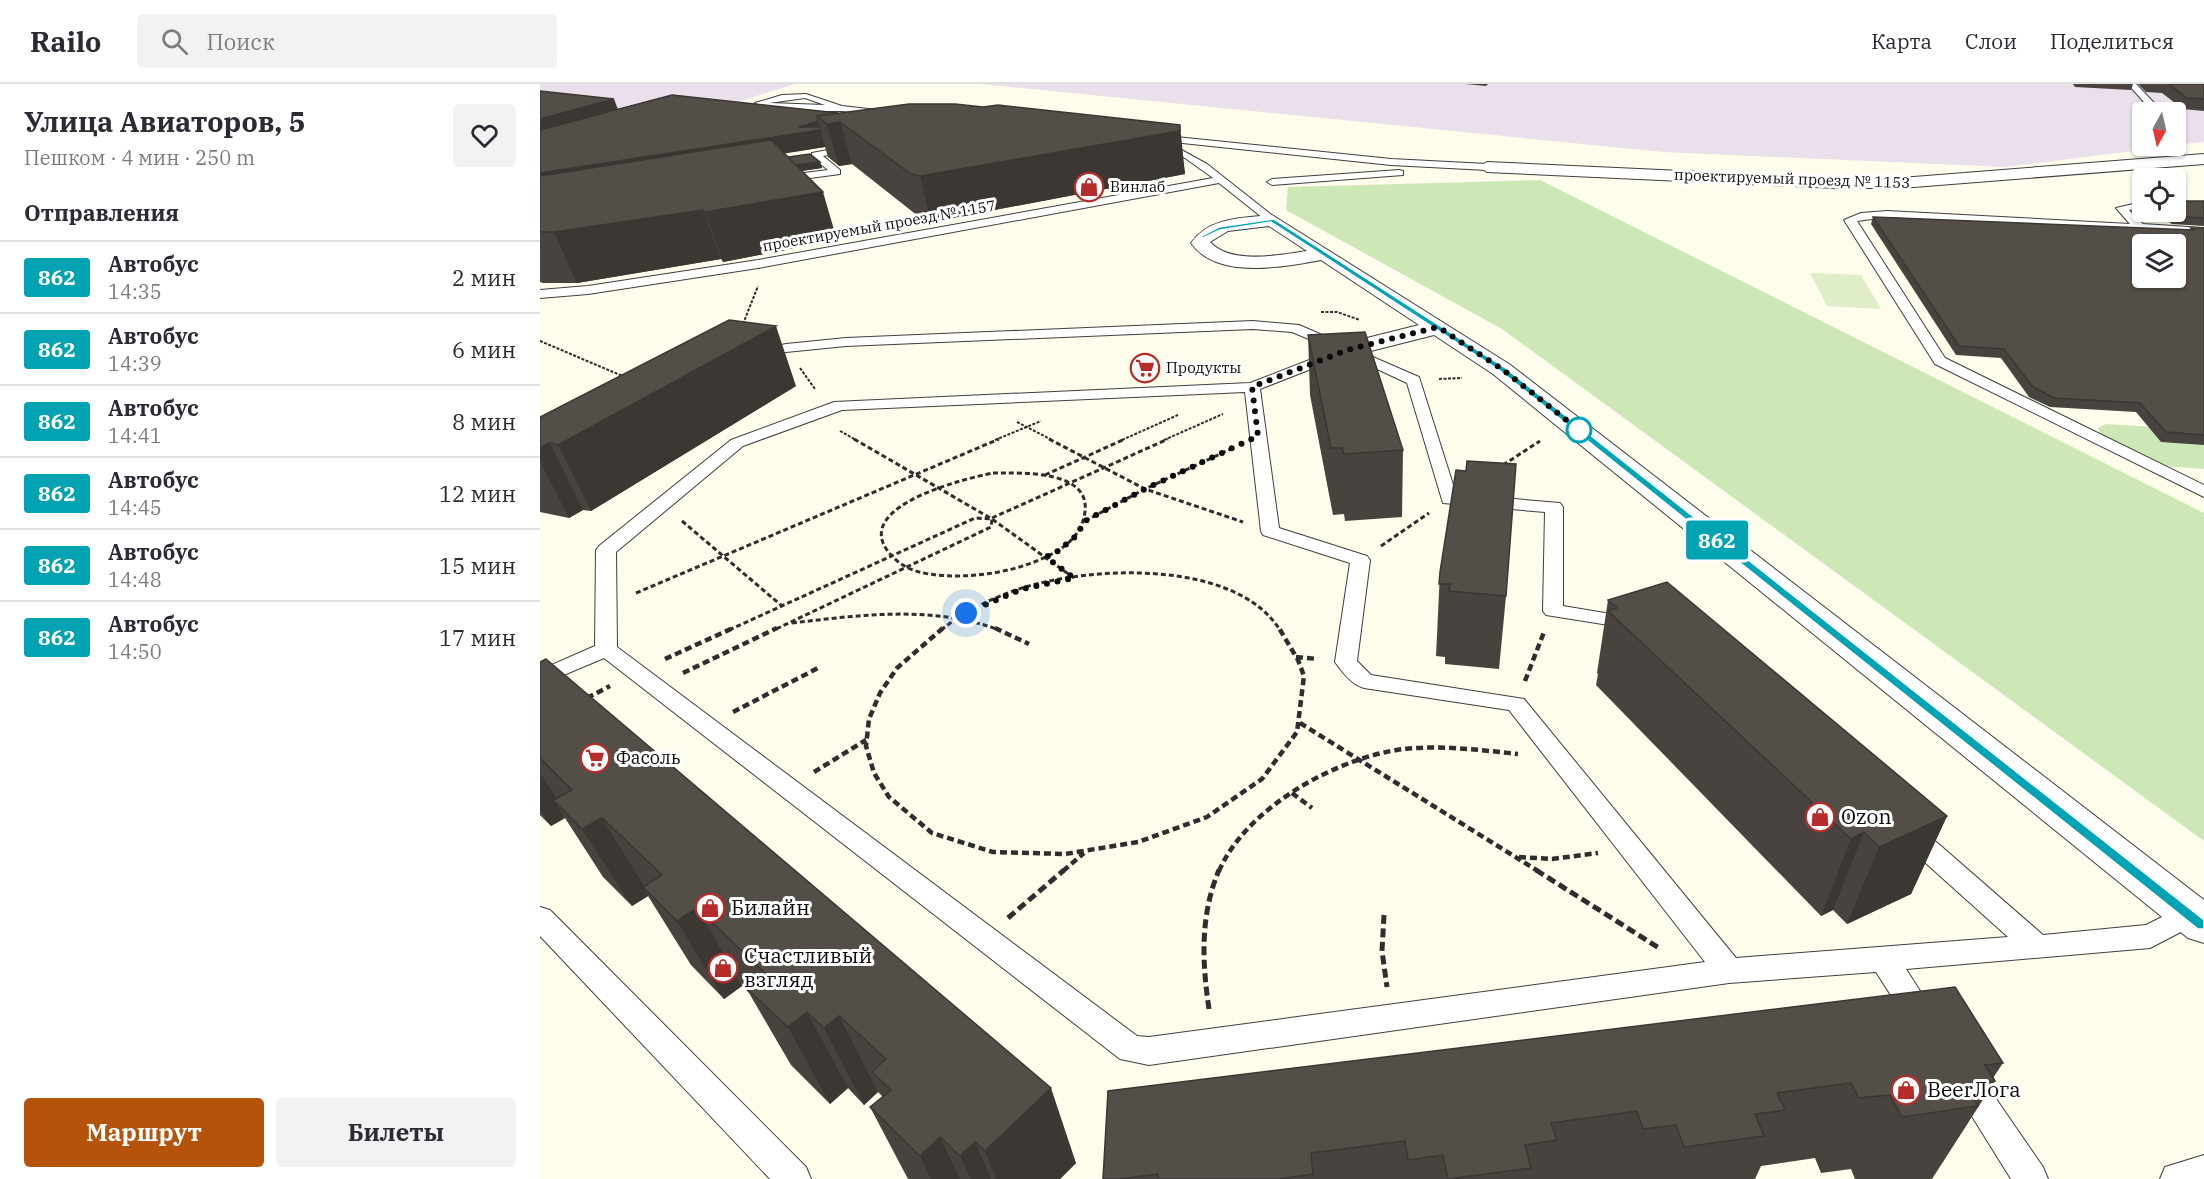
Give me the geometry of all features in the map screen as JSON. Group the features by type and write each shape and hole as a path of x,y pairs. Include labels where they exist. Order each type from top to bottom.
{"street":[{"name":"проектируемый проезд № 1153","path":"1487,167 1836,183 1902,183 1990,178 2204,159"},
{"path":"1323,254 1239,261 1210,255 1200,243 1203,237 1219,229 1272,220 1502,369 2197,919"},
{"path":"1347,350 1438,327"}],"lane":[{"path":"2132,84 2148,102"},
{"path":"841,108 806,96 782,97 759,103 777,108 841,108 897,113"},
{"path":"754,113 801,119"},
{"path":"1144,140 1164,145 1222,179 1272,220"},
{"path":"1176,140 1391,162 1487,167"},
{"path":"767,181 836,172 809,156 865,146"},
{"path":"1272,182 1487,167"},
{"name":"проектируемый проезд № 1157","path":"540,294 588,290 758,264 1222,179"},
{"path":"2132,206 2121,208 2132,220"},
{"path":"2204,231 1887,214 1861,216 1850,220 1940,361 2204,492"},
{"path":"2134,222 2139,228"},
{"path":"742,359 786,348 846,342 1254,325 1294,328 1414,380 1449,499 1554,507 1553,611 1652,626"},
{"path":"606,649 606,550 737,443 840,405 974,399 1253,394 1347,350"},
{"path":"1253,394 1269,531 1360,560 1346,662 1364,681 1516,704 1627,845 1718,973"},
{"path":"606,649 1131,1048 1149,1051 1718,973 2150,936 2197,919"},
{"path":"540,678 606,649"},
{"path":"1896,823 2038,947"},
{"path":"540,918 794,1179"},
{"path":"1883,959 2031,1179"},
{"path":"2177,1179 2204,1172"}],"path":[{"path":"741,328 763,272 758,264"},
{"path":"1315,312 1353,315 1383,333 1387,339"},
{"path":"540,341 630,379"},
{"path":"786,348 821,412 915,475 992,519 1074,578"},
{"path":"579,703 636,672 975,518 992,519 1104,468 1253,394"},
{"path":"974,399 1145,489 1269,531"},
{"path":"1044,475 1187,411"},
{"path":"606,606 1046,419"},
{"path":"1085,521 1145,489 1258,436"},
{"path":"1499,467 1540,441"},
{"path":"993,473 1044,475 1070,483 1080,492 1087,506 1085,521 1076,536 1058,551 1046,557 1008,570 980,575 925,573 907,567 891,556 885,547 883,533 889,520 907,502 935,487 993,473"},
{"path":"1360,560 1449,499"},
{"path":"662,504 782,606"},
{"path":"655,687 991,527 992,519"},
{"path":"1137,573 1205,580 1250,600 1274,620 1304,676 1304,705 1300,723 1288,750 1263,779 1229,802 1183,827 1124,847 1035,856 991,852 936,837 908,818 875,779 867,739 875,705 885,686 926,639 955,619 1022,589 1074,578 1137,573"},
{"path":"1516,704 1553,609"},
{"path":"788,624 884,615 955,619 988,626 1029,644"},
{"path":"707,726 820,667"},
{"path":"1300,723 1361,759 1656,946 1718,973"},
{"path":"789,788 867,739"},
{"path":"1219,1041 1209,1009 1203,968 1203,944 1209,901 1221,866 1230,852 1256,823 1292,793 1324,774 1361,759 1387,752 1434,747 1557,758"},
{"path":"1292,793 1312,808"},
{"path":"1516,857 1552,859 1580,856 1627,845"},
{"path":"985,938 1085,852"},
{"path":"1384,915 1380,938 1381,962 1393,1017"}],"shaded area":[{"path":"540,84 795,84 725,106 540,137"},
{"path":"981,84 2204,84 2204,142 2186,144 2186,102 2132,102 2132,151 2005,167 1663,152"}],"green space":[{"path":"1540,180 2204,513 2204,841 1502,329 1286,210 1288,187"},
{"path":"1810,273 1861,275 1881,309 1827,306"},
{"path":"2106,424 2204,430 2204,469 2164,466 2102,437 2098,428"}],"building":[{"path":"2169,84 2204,84 2204,99 2187,98"},
{"path":"540,91 614,99 540,119"},
{"path":"672,95 838,113 817,116 818,121 799,127 820,127 820,130 540,173 540,130"},
{"path":"909,104 955,104 983,107 998,105 1180,125 1180,131 920,176 911,174 840,122 827,124 817,116"},
{"path":"771,140 823,192 705,212 703,210 554,232 540,232 540,176"},
{"path":"810,154 820,162 796,165 788,157"},
{"path":"2186,201 2204,201 2204,218 2186,217"},
{"path":"1873,217 2194,230 2191,228 2204,228 2204,435 2166,432 2140,403 2054,398 2033,387 2004,349 1959,346"},
{"path":"729,320 776,326 558,445 550,443 540,448 540,417"},
{"path":"1365,332 1403,450 1344,454 1342,448 1331,448 1308,335"},
{"path":"1467,461 1516,464 1506,596 1449,591 1450,584 1439,584 1456,470 1466,471"},
{"path":"1667,582 1947,816 1879,847 1864,832 1851,839 1608,611 1617,608 1608,600"},
{"path":"546,659 1051,1088 985,1151 975,1142 960,1156 940,1137 920,1156 870,1107 891,1090 872,1072 886,1059 839,1016 824,1028 807,1012 788,1027 746,988 766,974 697,908 677,921 643,887 662,875 602,818 582,829 553,800 572,790 540,758 540,662"},
{"path":"1955,987 2003,1063 1985,1065 1995,1081 1966,1085 1978,1106 1902,1117 1890,1095 1859,1098 1851,1083 1777,1093 1785,1110 1755,1114 1764,1136 1684,1147 1676,1125 1643,1129 1637,1111 1551,1123 1557,1140 1525,1145 1531,1168 1448,1179 1443,1155 1408,1160 1405,1141 1311,1153 1313,1174 1279,1179 1158,1179 1158,1174 1103,1179 1108,1091"}],"bus line":[{"name":"862","path":"1203,237 1219,229 1272,220 1502,369 2204,925"}],"place":[{"name":"Винлаб","path":"1089,187"},
{"name":"Продукты","path":"1145,368"},
{"name":"Фасоль","path":"595,758"},
{"name":"Ozon","path":"1820,817"},
{"name":"Билайн","path":"710,908"},
{"name":"Счастливый взгляд","path":"723,968"},
{"name":"BeerЛога","path":"1906,1090"}],"route":[{"path":"966,613 998,597 1022,589 1074,578 1046,557 1058,551 1076,536 1085,521 1145,489 1258,436 1252,387 1347,350 1438,327 1502,369 1579,430"}]}
